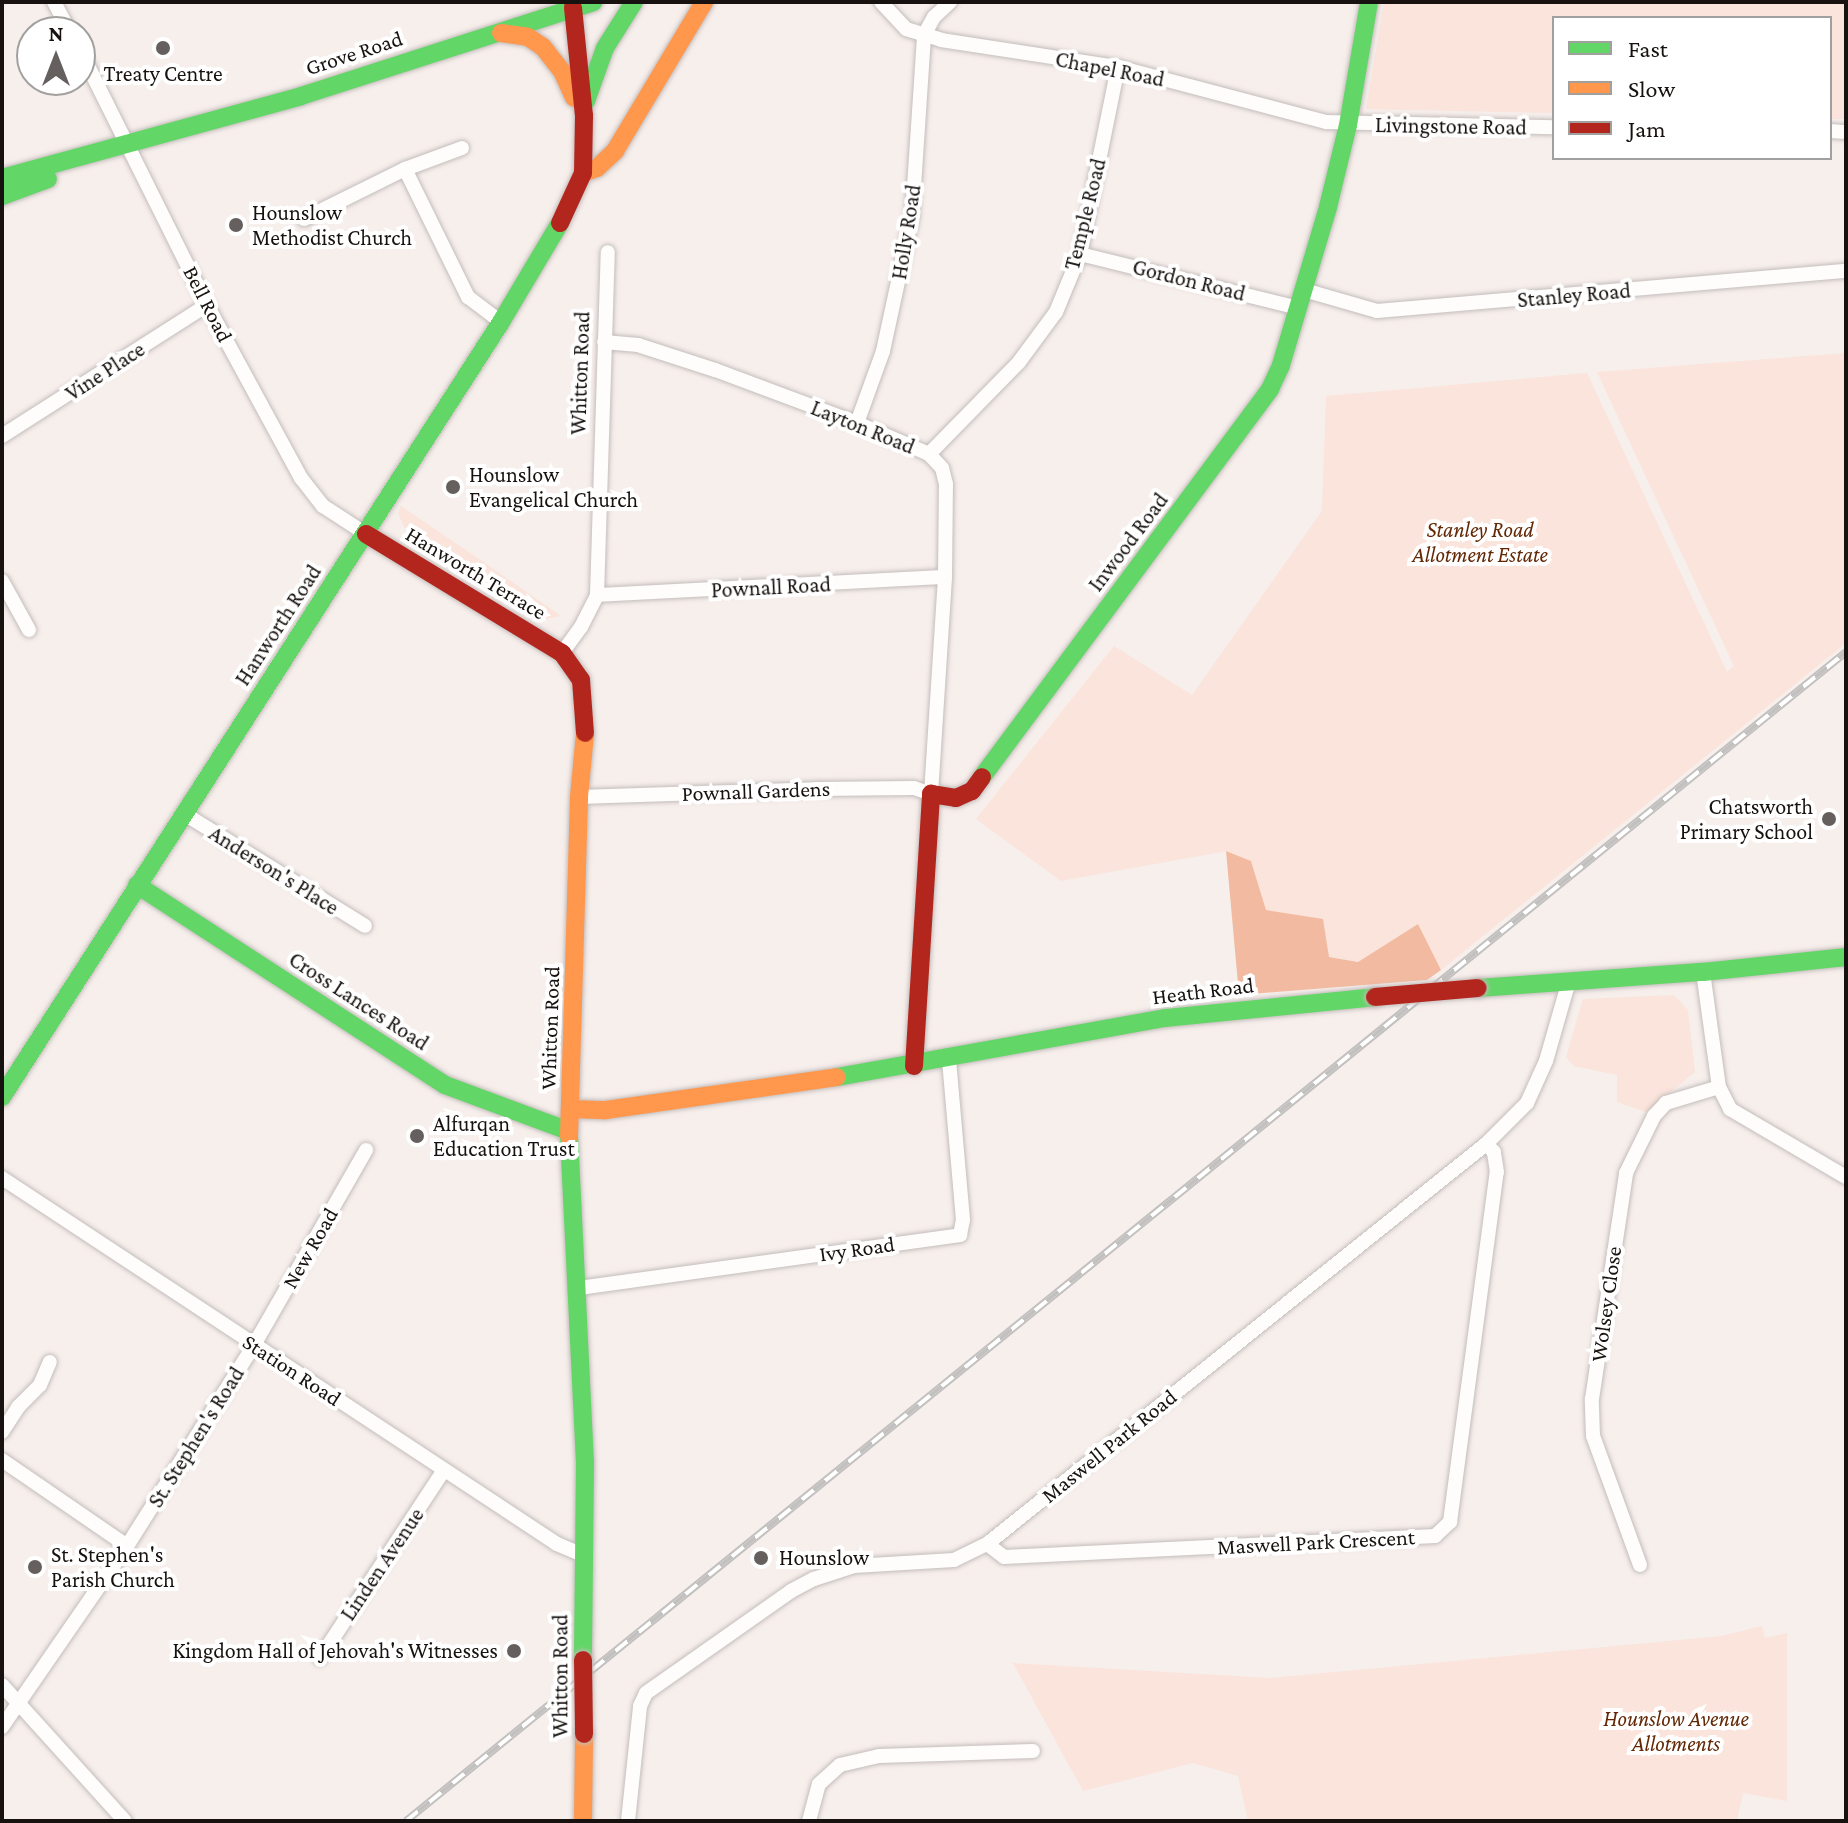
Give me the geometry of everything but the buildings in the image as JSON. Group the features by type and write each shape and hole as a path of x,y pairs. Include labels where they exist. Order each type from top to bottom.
{"main road":[{"name":"Hanworth Road","path":"584,119 589,87 605,48 634,2"},
{"path":"583,173 597,168 615,151 704,2"},
{"name":"Inwood Road","path":"931,794 956,798 972,791 1270,389 1301,299 1348,125 1369,2"},
{"name":"Hanworth Road","path":"2,1097 366,534 501,322 570,206 583,173 583,5"},
{"path":"583,5 590,47 589,87"},
{"name":"Grove Road","path":"92,156 301,96 583,5"},
{"path":"491,33 519,35 543,47 563,73 584,119"},
{"path":"2,178 92,156"},
{"path":"2,196 48,179 92,156"},
{"name":"Hanworth Terrace","path":"366,534 562,653"},
{"name":"Whitton Road","path":"562,653 581,680 585,738 579,797 569,1131 579,1288 585,1556 583,1821"},
{"path":"914,1066 931,794"},
{"name":"Cross Lances Road","path":"137,885 445,1085 527,1118 569,1131"},
{"name":"Heath Road","path":"571,1109 606,1110 914,1066 1166,1018 1846,957"}],"street":[{"name":"Chapel Road","path":"881,2 906,29 924,35 1118,67 1348,125"},
{"path":"924,35 934,17 950,2"},
{"name":"Holly Road","path":"857,423 883,351 912,217 924,35"},
{"name":"Temple Road","path":"929,454 1029,349 1056,312 1080,254 1118,67"},
{"name":"Bell Road","path":"96,80 207,305 301,478 323,506 366,534"},
{"name":"Livingstone Road","path":"1348,125 1552,127"},
{"path":"304,219 405,169 462,148"},
{"path":"405,169 468,297 501,322"},
{"name":"Whitton Road","path":"562,653 581,627 597,595 608,252"},
{"name":"Gordon Road","path":"1080,254 1301,299"},
{"name":"Stanley Road","path":"1301,299 1377,311 1846,271"},
{"name":"Vine Place","path":"2,436 207,305"},
{"name":"Layton Road","path":"604,342 638,345 857,423 929,454 942,468 946,484 945,577 931,794"},
{"name":"Pownall Road","path":"597,595 945,577"},
{"path":"2,581 29,630"},
{"name":"Pownall Gardens","path":"579,797 914,788 931,794"},
{"name":"Anderson's Place","path":"183,813 365,926"},
{"path":"1703,972 1719,1087 1730,1109 1846,1177"},
{"name":"Maswell Park Road","path":"628,1821 640,1706 654,1687 791,1591 814,1579 854,1566 954,1560 987,1544 1486,1144 1527,1103 1546,1061 1569,981"},
{"name":"Ivy Road","path":"579,1288 960,1235 963,1220 949,1060"},
{"name":"Wolsey Close","path":"1640,1565 1593,1436 1592,1399 1626,1173 1654,1116 1666,1103 1719,1087"},
{"name":"Maswell Park Crescent","path":"987,1544 1004,1557 1435,1536 1450,1522 1497,1172 1494,1152 1486,1144"},
{"name":"New Road","path":"254,1345 366,1150"},
{"name":"Station Road","path":"2,1178 557,1544 585,1556"},
{"name":"St. Stephen's Road","path":"2,1727 127,1546 254,1345"},
{"path":"2,1432 18,1407 40,1385 50,1362"},
{"path":"2,1460 127,1546"},
{"name":"Linden Avenue","path":"320,1658 444,1470"},
{"path":"2,1685 125,1821"},
{"path":"809,1821 819,1784 840,1765 879,1756 1033,1751"}],"green space":[{"path":"1384,2 1846,2 1846,119 1832,119 1832,16 1552,16 1552,113 1366,109"},
{"name":"Stanley Road Allotment Estate","path":"1846,353 1846,643 1441,970 1418,924 1358,962 1329,957 1266,910 1251,861 1227,851 1061,881 976,819 1114,646 1192,695 1322,511 1326,396 1587,373 1727,672 1734,666 1597,372"},
{"path":"401,506 561,616 540,620 404,527 398,513"},
{"path":"1674,995 1688,1010 1695,1072 1646,1112 1617,1102 1617,1075 1574,1066 1566,1057 1583,999"},
{"name":"Hounslow Avenue Allotments","path":"1762,1626 1765,1638 1787,1633 1787,1801 1743,1793 1737,1821 1248,1821 1238,1776 1193,1763 1083,1791 1013,1663 1270,1678 1722,1636"}],"shaded area":[{"path":"1226,851 1251,861 1266,910 1323,919 1329,957 1358,962 1418,924 1441,970 1427,980 1239,995"}],"railway":[{"path":"406,1821 1846,652"}],"traffic: fast":[{"path":"2,178 301,96 593,2"},
{"path":"586,101 605,48 634,2"},
{"path":"982,777 1270,389 1281,365 1328,207 1348,125 1369,2"},
{"path":"2,196 48,179"},
{"path":"2,1097 501,322 560,223"},
{"path":"137,885 445,1085 569,1131"},
{"path":"1478,988 1703,972 1846,957"},
{"path":"837,1077 1166,1018 1375,997"},
{"path":"569,1136 585,1463 583,1660"}],"traffic: slow":[{"path":"583,173 597,168 615,151 704,2"},
{"path":"501,33 528,37 543,47 563,73 574,98"},
{"path":"569,1136 579,797 585,733"},
{"path":"571,1109 606,1110 837,1077"},
{"path":"583,1821 584,1734"}],"traffic: jam":[{"path":"560,223 583,173 584,116 573,8"},
{"path":"366,534 562,653 581,680 585,733"},
{"path":"914,1066 931,794 956,798 972,791 982,777"},
{"path":"1375,997 1478,988"},
{"path":"583,1660 584,1734"}],"place":[{"name":"Treaty Centre","path":"163,48"},
{"name":"Hounslow Methodist Church","path":"236,225"},
{"name":"Hounslow Evangelical Church","path":"453,487"},
{"name":"Chatsworth Primary School","path":"1829,819"},
{"name":"Alfurqan Education Trust","path":"417,1136"},
{"name":"Hounslow","path":"761,1558"},
{"name":"St. Stephen's Parish Church","path":"35,1567"},
{"name":"Kingdom Hall of Jehovah's Witnesses","path":"514,1651"}]}
